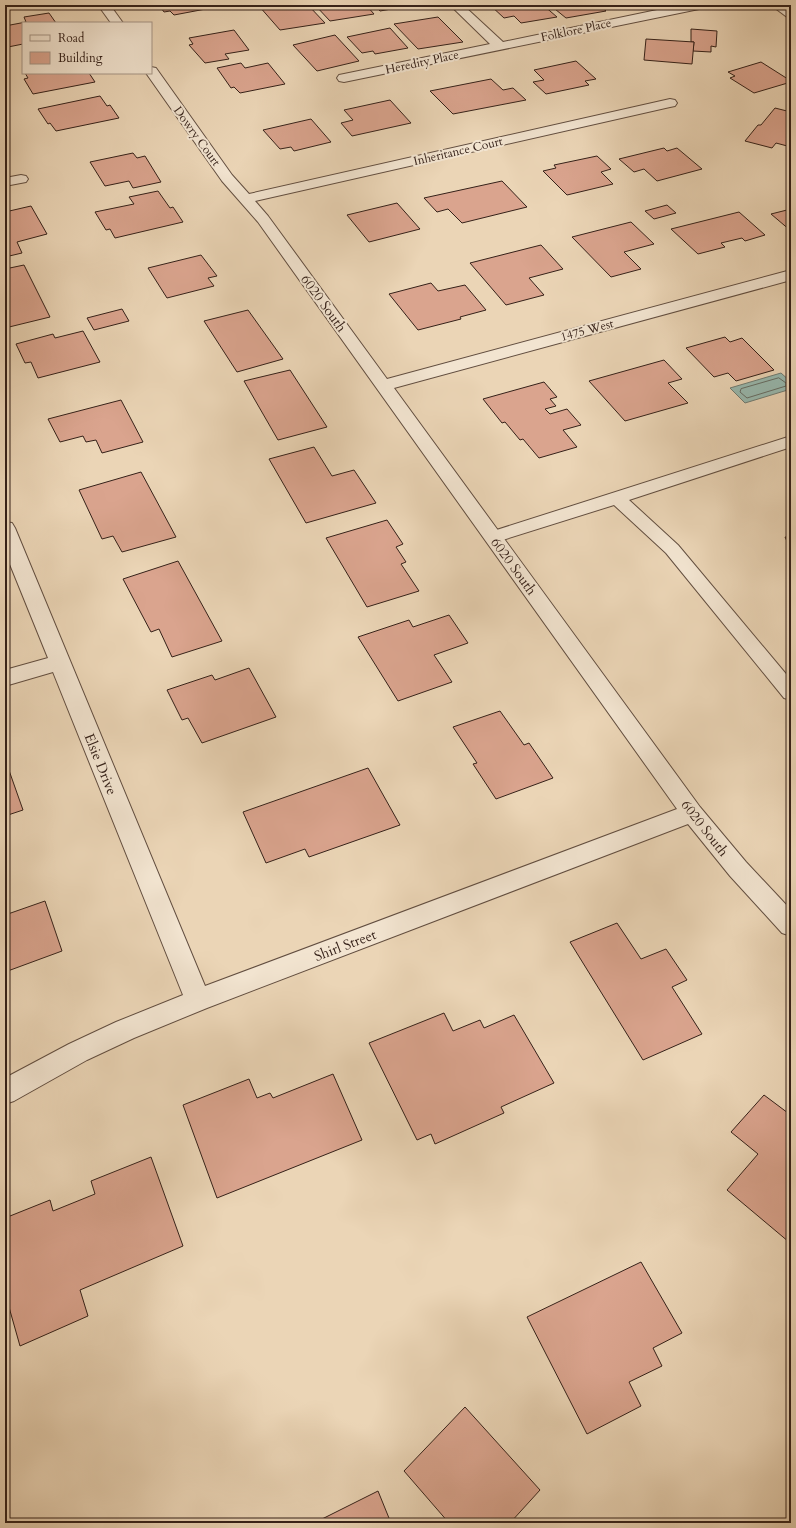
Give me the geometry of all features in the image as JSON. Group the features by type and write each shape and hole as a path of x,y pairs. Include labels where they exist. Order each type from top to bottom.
{"street":[{"path":"104,5 115,22"},
{"path":"456,5 500,46"},
{"name":"Folklore Place","path":"500,46 699,5"},
{"name":"Heredity Place","path":"344,78 500,46"},
{"name":"Dowry Court","path":"152,72 227,178 246,199"},
{"name":"Inheritance Court","path":"246,199 670,103"},
{"path":"5,182 21,179"},
{"name":"6020 South","path":"246,199 263,219 384,385 692,813 738,869 791,926"},
{"name":"1475 West","path":"384,385 791,275"},
{"name":"Elsie Drive","path":"5,528 198,1000"},
{"path":"5,678 60,662"},
{"name":"Shirl Street","path":"5,1092 78,1052 125,1030 198,1000 692,813"}],"lane":[{"path":"777,5 791,15"},
{"path":"493,537 791,441"},
{"path":"617,498 672,549 791,693"}],"water":[{"path":"781,373 791,382 791,389 745,403 730,388"}],"building":[{"path":"5,5 30,5 5,10"},
{"path":"159,5 209,5 211,8 174,15 170,11 164,12"},
{"path":"308,5 325,23 280,30 259,6"},
{"path":"315,5 366,5 374,14 330,21"},
{"path":"374,5 414,5 380,11"},
{"path":"490,5 543,5 557,17 521,23 514,16 504,18"},
{"path":"550,5 599,5 606,11 566,18"},
{"path":"49,13 55,22 26,22 24,17"},
{"path":"438,17 463,42 418,49 394,24"},
{"path":"22,23 22,44 8,47 5,42 5,26"},
{"path":"390,28 408,48 375,54 373,51 362,53 347,37"},
{"path":"691,29 717,31 716,47 711,46 711,52 693,51 694,42 691,42"},
{"path":"234,30 249,50 225,54 229,59 205,63 189,45 193,44 189,38"},
{"path":"335,35 359,61 317,71 293,45"},
{"path":"646,39 694,42 692,64 644,60"},
{"path":"576,61 596,79 585,81 589,85 546,94 533,82 544,80 534,70"},
{"path":"761,62 791,82 754,93 730,78 735,76 728,72"},
{"path":"241,63 245,68 268,63 285,84 240,93 234,87 231,88 217,68"},
{"path":"26,74 90,74 95,82 33,94 24,79 28,78"},
{"path":"491,79 503,90 513,88 526,100 453,114 430,91"},
{"path":"100,96 107,106 110,105 119,118 56,131 50,123 48,124 38,109"},
{"path":"390,100 411,123 352,136 341,123 353,120 344,110"},
{"path":"775,108 791,112 791,147 776,143 772,148 745,141 758,125 761,125"},
{"path":"311,119 331,142 294,151 291,147 280,149 263,130"},
{"path":"664,148 667,151 677,148 702,169 657,181 644,169 634,172 619,159"},
{"path":"133,153 137,158 145,156 161,182 133,188 129,181 105,186 90,162"},
{"path":"597,156 611,169 601,172 613,184 567,195 543,171 556,168 554,165"},
{"path":"502,181 527,207 462,223 448,209 437,212 424,198"},
{"path":"158,191 170,208 173,207 183,222 115,238 110,229 106,230 95,212 134,204 129,197"},
{"path":"397,203 420,229 369,242 347,215"},
{"path":"667,205 676,213 654,219 645,211"},
{"path":"31,206 47,234 17,242 22,253 5,257 5,212"},
{"path":"791,209 791,231 771,214"},
{"path":"739,212 765,235 745,241 742,238 721,243 725,247 698,254 671,229"},
{"path":"631,222 654,244 624,252 641,269 611,277 572,237"},
{"path":"541,245 563,269 529,278 544,295 506,305 470,263"},
{"path":"201,255 217,276 208,278 214,286 167,298 148,268"},
{"path":"24,265 50,317 5,328 5,269"},
{"path":"431,283 438,291 465,285 486,310 460,317 461,319 418,330 389,294"},
{"path":"122,309 129,321 94,330 87,318"},
{"path":"248,310 283,359 237,372 204,321"},
{"path":"83,331 100,362 38,378 31,362 25,363 16,344 53,334 55,338"},
{"path":"725,337 730,342 742,338 774,370 736,381 728,373 714,377 686,348"},
{"path":"664,360 682,379 668,383 688,403 625,421 589,381"},
{"path":"290,370 327,427 278,440 244,381"},
{"path":"544,382 557,397 550,399 556,406 545,409 550,414 567,409 581,425 563,430 577,447 539,458 523,439 520,440 505,422 502,423 483,399"},
{"path":"121,400 143,442 102,453 96,440 86,442 83,436 60,442 48,419"},
{"path":"314,447 332,476 354,470 376,503 306,523 269,459"},
{"path":"141,472 176,537 122,552 113,536 102,539 79,490"},
{"path":"387,520 403,544 396,547 406,562 401,564 419,591 367,607 326,538"},
{"path":"787,531 791,531 791,550 785,537 790,537"},
{"path":"178,561 222,641 172,657 159,629 151,632 123,579"},
{"path":"449,615 468,643 434,655 452,682 398,701 358,637 409,620 413,627"},
{"path":"249,668 276,717 202,743 188,718 182,720 167,690 212,675 215,680"},
{"path":"500,711 524,745 529,743 553,778 496,799 473,764 477,763 453,727"},
{"path":"5,759 23,810 5,816"},
{"path":"368,768 400,825 309,857 305,849 266,863 243,812"},
{"path":"45,901 62,951 5,972 5,915"},
{"path":"617,923 641,959 666,949 687,980 672,987 702,1034 643,1060 570,942"},
{"path":"444,1013 453,1031 480,1020 484,1028 514,1015 554,1083 501,1107 504,1113 435,1144 431,1134 417,1140 369,1043"},
{"path":"333,1074 362,1140 217,1198 183,1105 249,1079 257,1098 270,1093 273,1098"},
{"path":"764,1095 788,1113 791,1109 791,1240 789,1242 727,1190 758,1154 731,1132"},
{"path":"151,1157 183,1246 80,1290 88,1316 20,1346 5,1293 5,1218 50,1200 53,1211 95,1194 91,1181"},
{"path":"641,1262 682,1333 653,1348 662,1366 629,1382 641,1406 587,1434 527,1317"},
{"path":"465,1407 540,1490 510,1523 449,1523 404,1471"},
{"path":"378,1491 391,1523 314,1523"}]}
